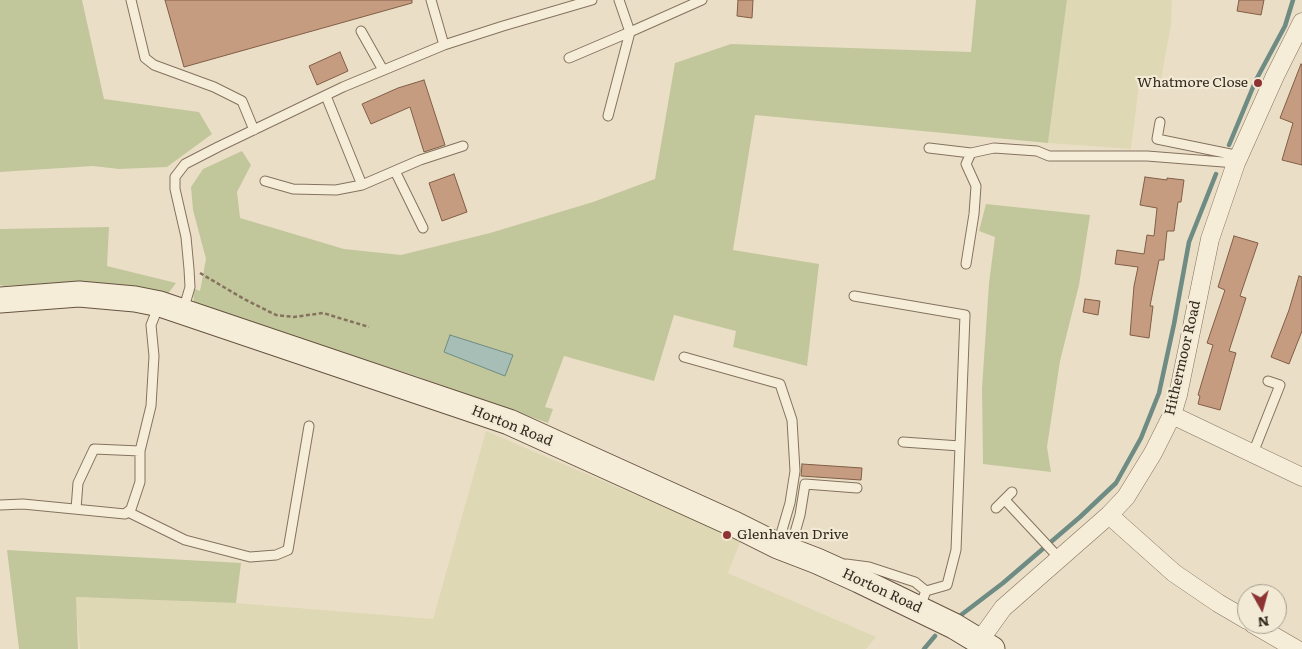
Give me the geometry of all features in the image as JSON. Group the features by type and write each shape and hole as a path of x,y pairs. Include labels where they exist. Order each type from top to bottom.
{"street":[{"name":"Hithermoor Road","path":"985,646 1003,608 1057,555 1109,515 1126,497 1153,453 1172,415 1178,395 1210,239 1238,159 1275,76 1302,22"},
{"name":"Horton Road","path":"1,301 79,294 135,299 171,308 509,422 734,524 784,549 923,600 985,646"},
{"path":"1172,415 1302,477"},
{"path":"1109,515 1174,573 1237,614"},
{"path":"1271,634 1296,649"}],"lane":[{"path":"131,0 144,58 154,65 214,87 242,101 254,130"},
{"path":"432,0 444,45"},
{"path":"0,505 23,504 125,514 131,509 140,482 140,451 151,406 154,356 152,325 190,287 186,237 175,177 185,164 218,146 382,70 444,45 592,0"},
{"path":"608,116 630,32 619,0"},
{"path":"569,58 702,0"},
{"path":"361,31 382,70"},
{"path":"326,96 362,185"},
{"path":"1160,122 1156,139 1238,159"},
{"path":"265,181 293,189 336,190 362,185 420,160 463,146"},
{"path":"929,148 971,153 994,148 1037,150 1049,156 1147,156 1238,159"},
{"path":"966,264 974,214 976,186 966,164 971,153"},
{"path":"395,171 423,228"},
{"path":"854,296 965,315 956,550 946,585 923,600"},
{"path":"684,356 780,384 792,420 795,471 784,549"},
{"path":"1253,453 1280,385 1268,381"},
{"path":"128,512 185,540 250,557 276,555 288,550 309,426"},
{"path":"902,442 960,446"},
{"path":"76,508 78,483 94,449 140,451"},
{"path":"784,549 800,515 805,484 857,488"},
{"path":"996,508 1012,492"},
{"path":"1004,500 1057,555"}],"path":[{"path":"189,269 203,274 244,299 276,315 294,317 323,313 369,327"}],"shaded area":[{"path":"1067,0 1172,0 1171,25 1161,79 1140,77 1131,149 1048,143"},
{"path":"486,431 741,540 728,573 876,637 866,649 80,649 75,597 236,603 433,619"}],"green space":[{"path":"0,0 82,0 104,99 199,112 212,134 167,167 119,169 93,166 0,172"},
{"path":"976,0 1067,0 1048,143 755,115 733,250 819,264 807,366 733,347 736,331 674,315 654,381 564,356 545,407 553,409 548,423 410,374 194,304 193,288 200,291 206,259 193,210 191,187 203,169 242,151 251,165 237,192 240,218 344,249 401,255 490,233 593,202 655,179 675,63 731,44 971,52"},
{"path":"986,204 1090,215 1079,285 1060,361 1047,447 1051,472 983,464 982,388 989,283 995,237 979,231"},
{"path":"109,227 107,266 176,283 167,295 52,284 0,285 0,229"},
{"path":"7,550 241,563 236,603 76,597 78,649 19,649"}],"water":[{"path":"450,335 513,355 505,376 444,352"}],"building":[{"path":"165,0 412,0 412,3 184,67"},
{"path":"738,0 753,0 752,18 737,16"},
{"path":"1239,0 1264,0 1261,15 1237,11"},
{"path":"340,52 348,71 317,85 309,66"},
{"path":"1301,64 1302,165 1282,160 1293,123 1280,118"},
{"path":"424,80 445,145 424,152 410,107 371,124 362,104 398,88"},
{"path":"454,174 467,212 442,221 429,183"},
{"path":"1145,177 1184,180 1181,202 1178,202 1174,231 1167,231 1164,260 1159,260 1150,306 1153,306 1149,338 1130,335 1134,286 1138,267 1115,264 1117,250 1144,254 1147,235 1154,236 1157,208 1140,205"},
{"path":"1234,236 1258,243 1240,296 1246,298 1229,351 1236,353 1220,410 1198,404 1200,396 1198,395 1213,345 1207,343 1225,290 1218,287"},
{"path":"1299,276 1302,277 1302,331 1289,364 1271,357 1289,310"},
{"path":"1085,299 1100,301 1098,315 1083,312"},
{"path":"802,464 862,468 861,480 801,476"}],"waterway":[{"path":"1229,145 1256,80 1285,26 1293,0"},
{"path":"961,615 1003,583 1080,517 1116,483 1141,438 1159,393 1189,242 1216,174"},
{"path":"924,649 935,636"}],"place":[{"name":"Whatmore Close","path":"1258,83"},
{"name":"Glenhaven Drive","path":"727,535"}]}
